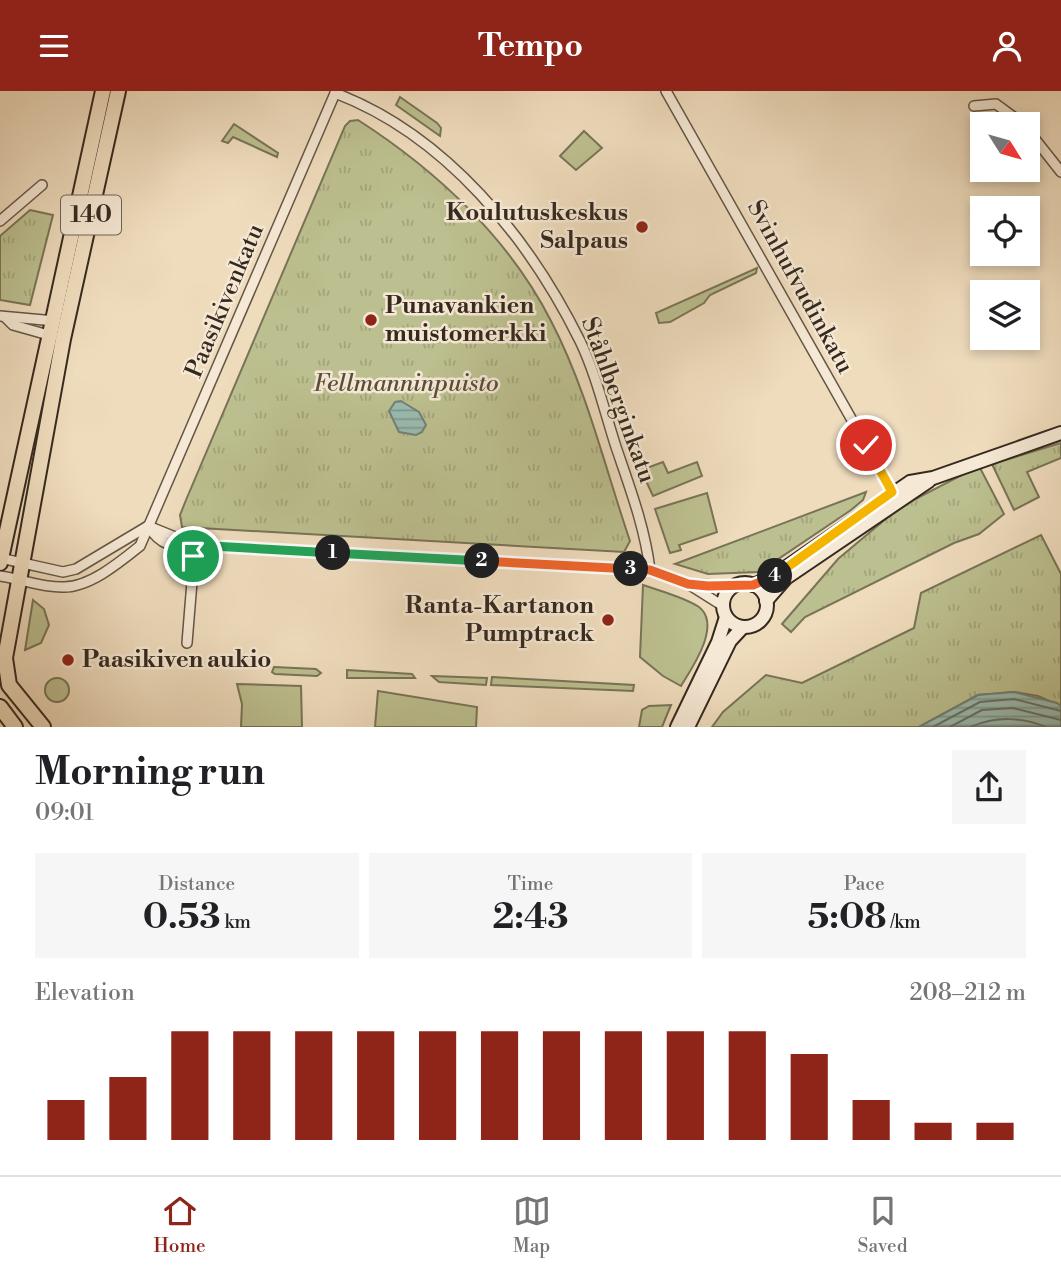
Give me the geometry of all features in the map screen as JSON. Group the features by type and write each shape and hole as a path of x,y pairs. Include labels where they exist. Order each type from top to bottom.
{"main road":[{"name":"140","path":"0,560 103,91"},
{"name":"140","path":"43,727 15,696 3,672 63,339 118,91"},
{"path":"688,727 730,641 743,627 762,618 766,601 786,578 895,497 910,482 933,478 1061,433"},
{"path":"677,727 718,642 726,594 735,586 753,585 772,577 895,497"},
{"path":"753,585 759,589 766,601"},
{"path":"725,612 743,627"},
{"path":"0,707 15,727"}],"street":[{"name":"Svinhufvudinkatu","path":"666,91 895,497"},
{"name":"Paasikivenkatu","path":"0,576 47,586 74,586 122,561 140,547 336,92"},
{"name":"Ståhlberginkatu","path":"336,92 376,112 458,171 508,227 535,265 582,344 637,508 650,570"},
{"path":"974,106 996,104 1007,112"},
{"path":"1040,145 1061,172"},
{"path":"0,221 42,185"},
{"path":"3,317 18,315 67,323"},
{"path":"3,317 13,325 63,339"},
{"path":"0,560 22,562 63,572 76,569 148,526 155,537 177,548 195,545 650,570 688,584 725,612"},
{"path":"187,643 195,545"},
{"path":"688,584 735,586"}],"green space":[{"path":"400,97 437,123 441,128 440,136 396,105"},
{"name":"Fellmanninpuisto","path":"358,120 415,161 468,208 492,234 534,291 564,347 585,402 630,541 624,552 182,527 180,515 186,500 345,126 350,121"},
{"path":"234,124 278,153 277,157 233,137 228,143 222,141"},
{"path":"584,131 602,148 576,170 560,156"},
{"path":"30,210 53,215 30,305 0,300 0,236"},
{"path":"757,268 756,273 710,295 704,303 670,322 659,323 656,313"},
{"path":"1061,443 1061,458 1027,472 1039,497 1014,510 992,464"},
{"path":"663,462 668,473 697,462 702,476 653,496 641,470"},
{"path":"979,466 1004,514 979,534 954,543 805,617 791,632 782,624 838,559 900,507"},
{"path":"866,492 863,500 851,510 759,572 708,574 675,564"},
{"path":"707,493 717,532 679,545 681,550 670,553 655,509"},
{"path":"1041,535 1061,574 1061,706 1038,696 1014,692 978,695 919,727 712,727 723,712 766,675 802,683 914,628 921,593"},
{"path":"643,585 686,600 699,607 705,615 707,624 703,647 681,686 663,676 640,657"},
{"path":"33,600 44,609 49,625 41,643 25,650"},
{"path":"274,667 316,669 321,673 317,676 275,674 272,672"},
{"path":"347,670 412,674 415,678 347,678"},
{"path":"432,676 487,678 486,685 439,682"},
{"path":"492,677 634,685 633,691 491,685"},
{"path":"57,678 65,682 69,690 65,698 57,702 49,698 45,690 49,682"},
{"path":"237,684 301,686 302,727 241,727 242,704"},
{"path":"378,691 477,707 476,727 375,727"},
{"path":"671,705 662,727 639,727 642,710 649,706"}],"water":[{"path":"401,401 419,412 426,425 422,432 416,435 399,432 389,411 395,402"},
{"path":"1014,692 1057,703 1061,706 1061,727 919,727 978,695"}],"place":[{"name":"Koulutuskeskus Salpaus","path":"642,227"},
{"name":"Punavankien muistomerkki","path":"371,320"},
{"name":"Ranta-Kartanon Pumptrack","path":"608,620"},
{"name":"Paasikiven aukio","path":"68,660"}],"route":[{"path":"193,556 195,545 650,570 688,584 720,587 753,585 772,577 892,492 866,445"}]}
